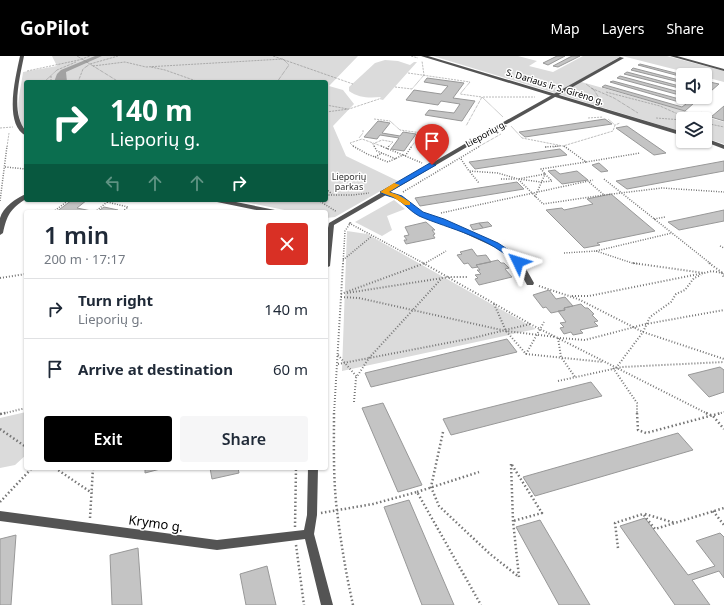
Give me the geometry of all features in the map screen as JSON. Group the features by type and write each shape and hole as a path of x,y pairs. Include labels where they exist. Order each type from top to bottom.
{"street":[{"path":"22,56 19,70 15,113 19,126 24,132"},
{"name":"S. Dariaus ir S. Girėno g.","path":"423,56 676,132"},
{"path":"672,56 724,70"},
{"name":"Lieporių g.","path":"328,223 342,217 622,58"},
{"path":"712,143 724,147"},
{"path":"384,192 396,196 420,214 442,221 505,250 518,262 530,283"},
{"path":"0,233 4,214 10,207 24,197"},
{"path":"227,202 265,210"},
{"path":"313,470 312,515 309,534 327,605"},
{"name":"Krymo g.","path":"0,516 217,545 309,534"}],"path":[{"path":"77,56 116,80"},
{"path":"19,70 30,70 90,56"},
{"path":"79,80 83,69 89,64 118,56"},
{"path":"273,56 353,84"},
{"path":"395,87 412,89 424,75 422,60 429,58"},
{"path":"146,67 283,59 289,64 278,80"},
{"path":"46,80 57,70 78,60"},
{"path":"93,66 125,62 164,70 193,80"},
{"path":"408,73 470,82"},
{"path":"50,80 51,76"},
{"path":"474,79 460,94 482,98 535,97"},
{"path":"580,82 602,92 660,106 676,113"},
{"path":"591,88 600,98 603,110"},
{"path":"602,92 640,115"},
{"path":"482,98 508,122 522,138 563,146 586,162"},
{"path":"466,126 482,98"},
{"path":"328,112 349,109 379,99"},
{"path":"328,105 349,109"},
{"path":"544,147 550,148 563,146 613,132 615,125 623,121 598,113"},
{"path":"588,118 593,119 607,117"},
{"path":"607,117 615,125"},
{"path":"651,118 676,120"},
{"path":"363,130 363,133 358,139 350,143 350,145 357,150 388,162 404,156 422,133 400,130 390,122 374,119"},
{"path":"712,124 724,127"},
{"path":"512,128 517,125"},
{"path":"0,128 19,126"},
{"path":"396,196 506,132"},
{"path":"0,201 10,133"},
{"path":"358,139 373,143 423,163"},
{"path":"373,143 382,140 393,142 387,149"},
{"path":"373,143 377,151 396,159"},
{"path":"375,157 382,153"},
{"path":"469,171 498,174 518,179 541,182 553,181 541,169 640,153"},
{"path":"461,159 479,183"},
{"path":"5,167 24,169"},
{"path":"0,171 4,170"},
{"path":"501,179 518,179 545,174"},
{"path":"535,197 545,174"},
{"path":"518,179 544,204 662,188 724,192"},
{"path":"604,179 723,274 724,278"},
{"path":"426,216 593,180"},
{"path":"589,182 604,195"},
{"path":"328,191 333,195"},
{"path":"328,195 384,192"},
{"path":"56,210 66,202"},
{"path":"97,210 107,202 128,207 124,210"},
{"path":"321,202 349,223 449,277 530,324 541,328 606,362 614,368 713,416 724,428"},
{"path":"654,219 665,217"},
{"path":"353,605 347,577 337,510 334,455 334,405 338,364 345,232 349,223 356,220"},
{"path":"564,253 596,251 672,233"},
{"path":"343,260 372,236"},
{"path":"720,246 724,248"},
{"path":"341,296 424,264 446,251"},
{"path":"596,251 632,263 704,273"},
{"path":"570,296 589,296 712,271 723,274"},
{"path":"614,368 643,332 650,317 670,302 676,294 685,290 694,278 704,273"},
{"path":"0,278 24,274"},
{"path":"347,293 449,277 468,277"},
{"path":"354,402 357,377 369,358 442,278"},
{"path":"530,283 570,296 643,332 724,360"},
{"path":"341,296 359,298 506,331 573,340 585,340 646,324 724,310"},
{"path":"494,303 506,331 526,354 606,362"},
{"path":"526,354 544,322"},
{"path":"338,364 506,331 530,324"},
{"path":"558,338 560,357 575,377"},
{"path":"338,355 357,377"},
{"path":"558,381 614,368 724,360"},
{"path":"614,368 637,403 638,430 646,433 724,412"},
{"path":"0,414 24,408"},
{"path":"0,429 24,446"},
{"path":"443,432 431,487 440,506 490,554 519,577 513,521 511,464 542,512 513,521"},
{"path":"0,502 30,470"},
{"path":"58,470 92,493"},
{"path":"90,528 93,470"},
{"path":"312,515 373,504 417,492 479,472"},
{"path":"417,492 481,605"},
{"path":"643,514 655,529 724,508"},
{"path":"712,511 724,525"},
{"path":"618,548 615,523 643,514 675,523"}],"green space":[{"name":"Lieporių parkas","path":"52,56 358,56 329,86 343,90 354,104 333,126 346,156 398,181 335,217 328,218 328,210 284,210 245,202 328,202 328,80 24,80 24,127 19,118 18,110 23,72 57,66"},
{"path":"433,56 518,56 537,61 529,66 553,72 583,56 621,56 578,81 688,112 676,112 676,130"},
{"path":"622,56 667,56 724,71 724,82 712,79 712,68 676,68 676,70"},
{"path":"385,60 398,61 410,65 417,62 383,100 379,99 381,97 364,97 349,91 349,87 375,63"},
{"path":"712,119 724,122 724,144 712,140"},
{"path":"394,200 405,209 387,216 392,230 382,236 355,222"},
{"path":"347,231 367,234 536,329 342,371"},
{"path":"24,412 24,457 15,465 0,468 0,418"}],"shaded area":[{"path":"95,56 102,56 66,72 67,80 55,80 57,74 61,70"}],"building":[{"path":"557,56 565,56 548,65 543,63"},
{"path":"572,56 580,56 558,67 553,66"},
{"path":"640,64 676,73 676,75 638,65"},
{"path":"633,68 676,79 676,81 631,70"},
{"path":"627,72 676,85 676,87 624,74"},
{"path":"620,76 676,91 676,94 617,78"},
{"path":"427,78 464,83 453,98 475,101 462,121 425,115 429,110 454,113 460,104 441,101 438,105 406,100 414,90 441,94 448,86 424,82"},
{"path":"613,81 676,98 676,101 610,82"},
{"path":"712,82 719,84 712,90"},
{"path":"605,85 682,107 686,104 693,104 685,111 602,87"},
{"path":"724,106 724,121 712,116"},
{"path":"605,119 612,124 525,137 519,132"},
{"path":"378,121 390,123 382,133 400,136 403,132 416,134 404,151 391,149 399,138 380,135 377,139 364,137"},
{"path":"627,126 666,153 654,155 616,128"},
{"path":"560,149 567,155 475,169 469,162"},
{"path":"724,161 724,171 627,189 616,181"},
{"path":"599,163 608,171 601,172 592,165"},
{"path":"555,170 560,174 577,171 588,180 562,184 548,171"},
{"path":"517,182 524,189 420,206 415,198"},
{"path":"611,194 655,231 597,243 600,245 584,248 546,210 562,208 564,210 593,204 587,199"},
{"path":"69,202 84,202 77,208 86,210 59,210"},
{"path":"104,207 118,210 100,210"},
{"path":"724,210 724,221 679,230 668,222"},
{"path":"426,222 435,230 432,230 435,234 433,235 435,238 406,244 404,240 407,240 404,236 409,235 405,227"},
{"path":"488,222 492,226 483,228 479,223"},
{"path":"479,223 483,228 473,230 470,225"},
{"path":"472,249 477,256 486,255 491,262 476,265 478,267 472,268 468,263 464,264 457,255 462,254 460,252"},
{"path":"498,260 509,268 505,269 512,277 479,285 475,279 478,278 475,275 481,274 477,270 480,270 476,265"},
{"path":"549,290 556,299 565,297 573,306 564,308 565,310 551,313 546,307 543,308 533,295"},
{"path":"581,304 594,314 592,315 598,321 594,322 598,326 580,330 583,333 573,335 571,332 564,334 560,328 564,327 560,323 566,322 558,311"},
{"path":"507,339 517,352 371,387 365,373"},
{"path":"720,367 724,370 724,392 709,397 688,375"},
{"path":"591,382 602,396 451,435 443,419"},
{"path":"383,403 422,485 398,492 362,408"},
{"path":"678,433 693,450 535,496 523,477"},
{"path":"145,470 156,470 145,473"},
{"path":"210,470 238,470 239,473 212,479"},
{"path":"409,500 454,605 422,605 384,507"},
{"path":"645,518 688,575 715,566 696,541 720,533 724,537 724,578 719,571 692,580 710,605 675,605 620,526"},
{"path":"540,520 590,605 559,605 516,527"},
{"path":"16,535 11,605 0,605 0,539"},
{"path":"138,548 142,605 112,605 110,555"},
{"path":"267,566 276,605 246,605 240,574"}],"slow traffic":[{"path":"397,185 384,192 396,196 407,204"}],"route":[{"path":"432,165 384,192 396,196 420,214 442,221 496,245 512,255 518,262"}]}
